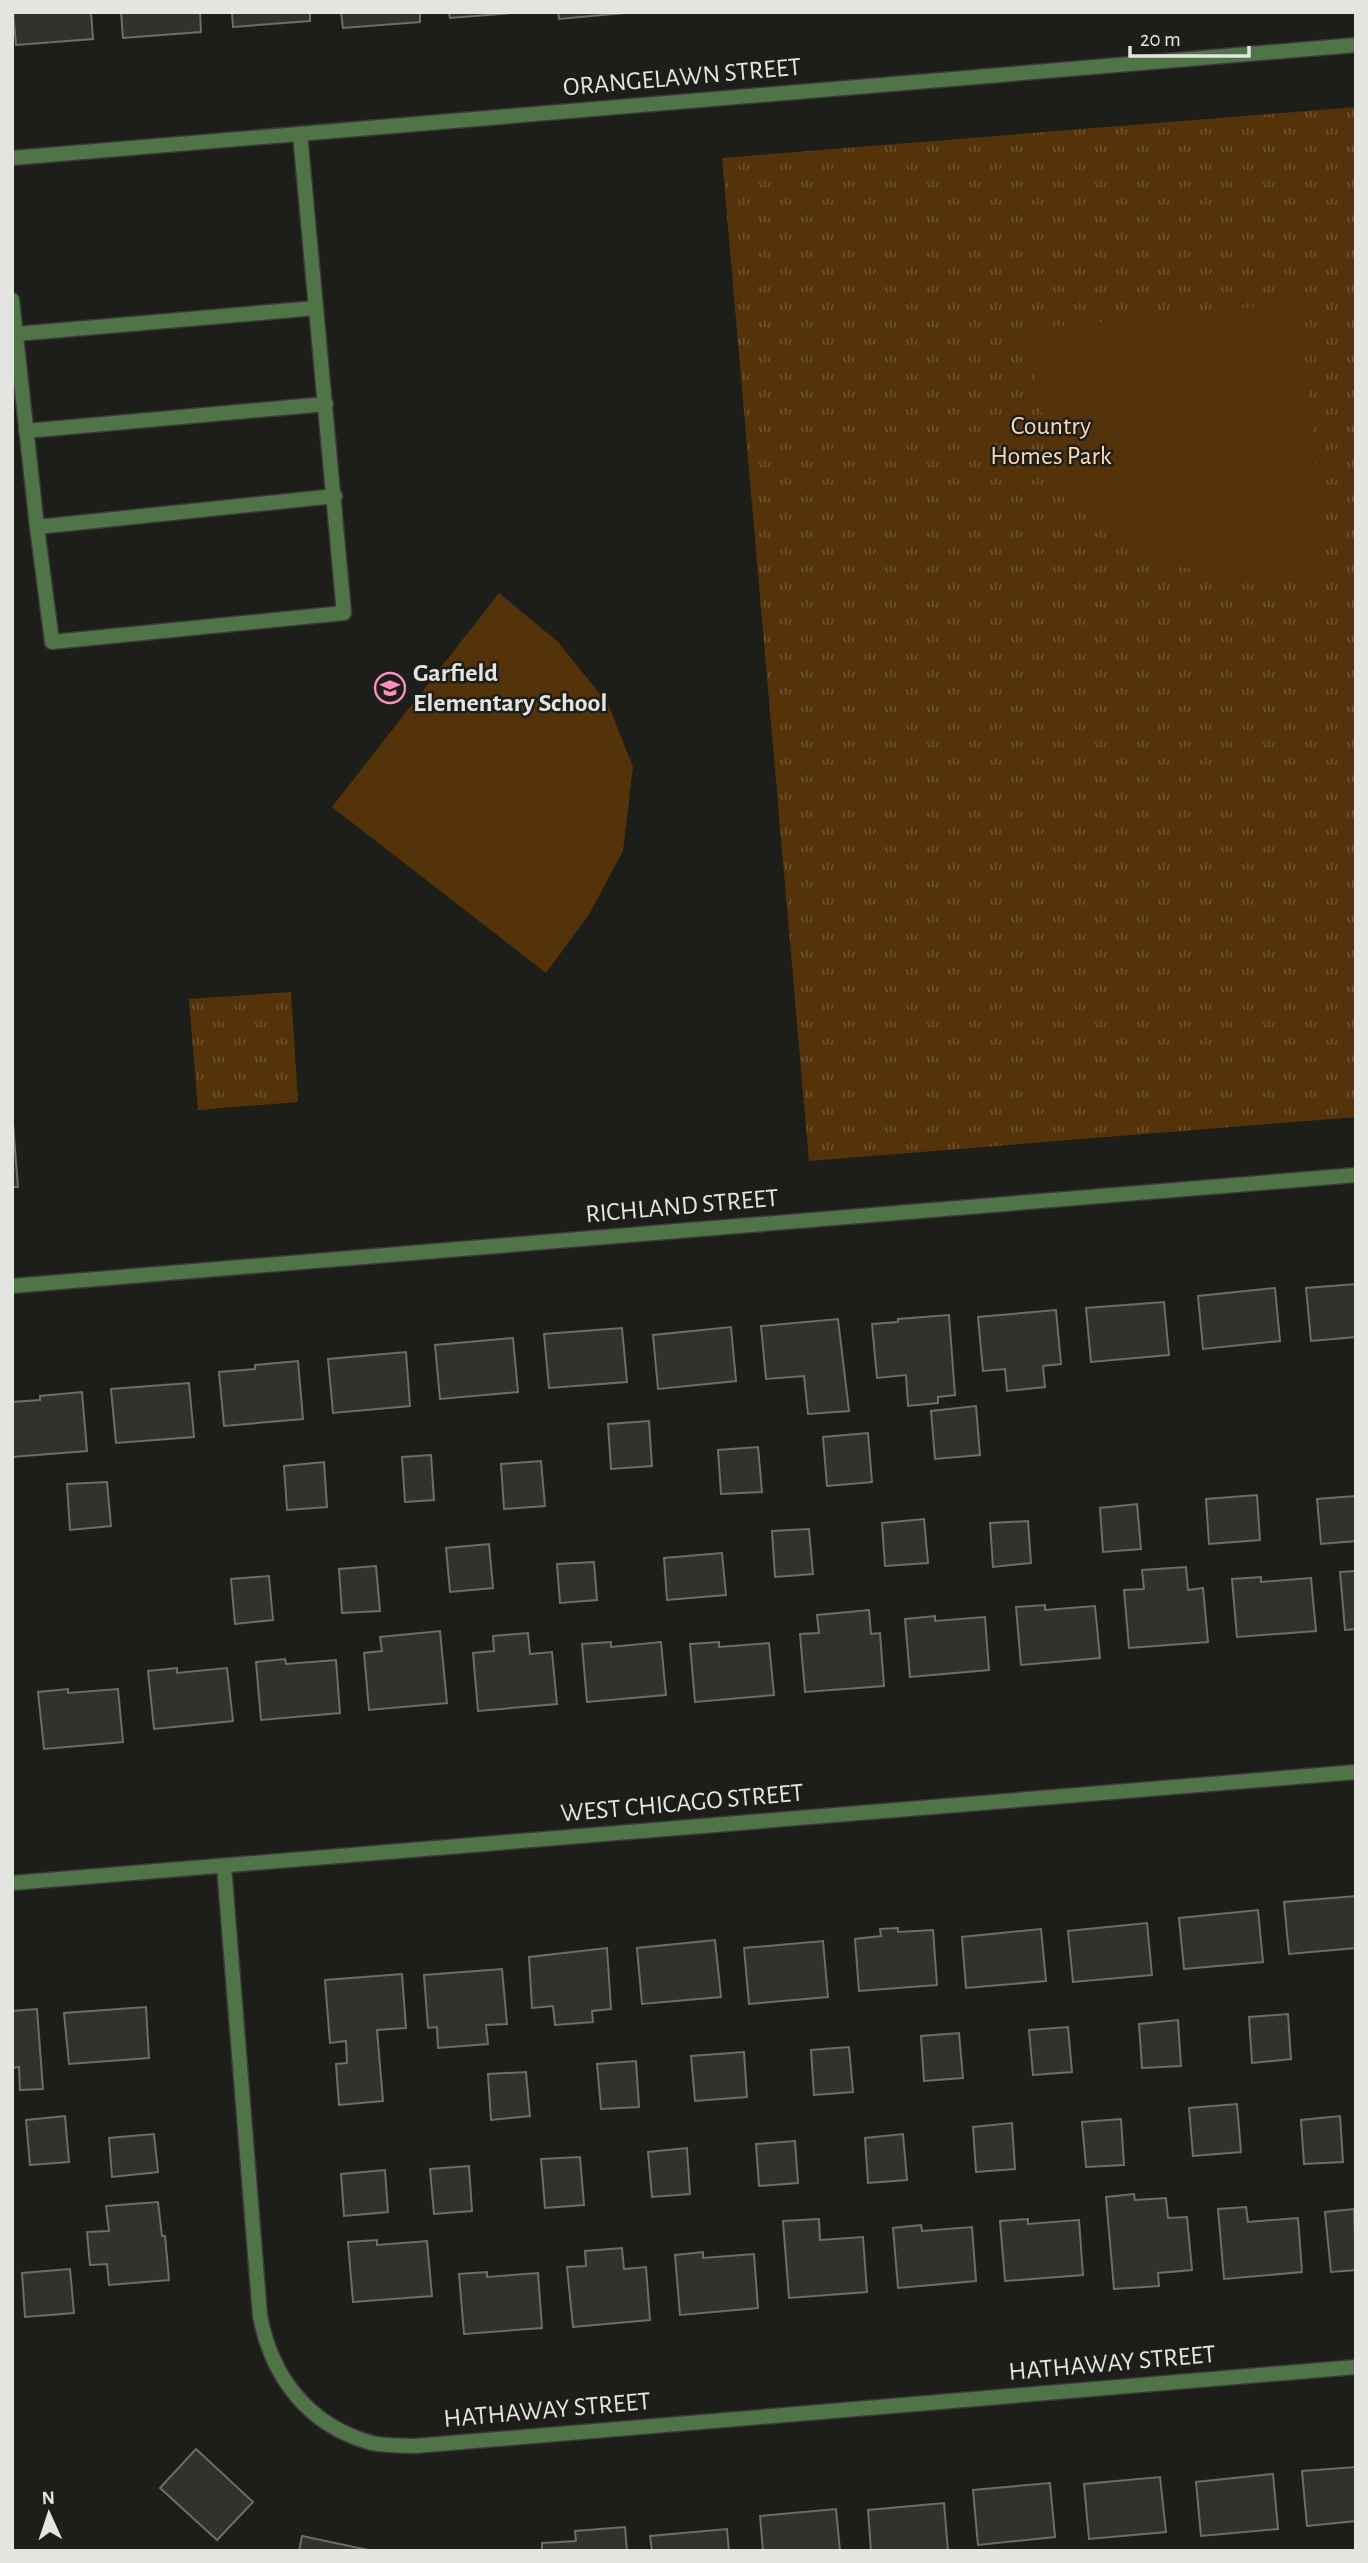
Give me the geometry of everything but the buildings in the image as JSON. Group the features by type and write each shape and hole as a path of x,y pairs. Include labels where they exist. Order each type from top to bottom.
{"street":[{"name":"ORANGELAWN STREET","path":"12,158 1356,45"},
{"path":"12,300 52,642 344,613 300,134"},
{"path":"16,334 316,308"},
{"path":"26,431 326,404"},
{"path":"37,527 335,496"},
{"name":"RICHLAND STREET","path":"12,1286 1356,1175"},
{"name":"WEST CHICAGO STREET","path":"12,1883 1356,1772"},
{"name":"HATHAWAY STREET","path":"224,1866 260,2316 265,2341 281,2378 308,2410 342,2432 374,2443 415,2446 1356,2367"}],"green space":[{"name":"Country Homes Park","path":"1356,107 1356,1117 809,1161 722,158"},
{"path":"1299,302 1327,571 1251,577 1172,566 1110,539 1059,470 1038,399 1030,329"},
{"path":"499,593 558,642 608,704 633,767 623,851 588,916 546,973 332,807"},
{"path":"291,992 298,1102 198,1110 189,999"}],"place":[{"name":"Garfield Elementary School","path":"390,688"}]}
